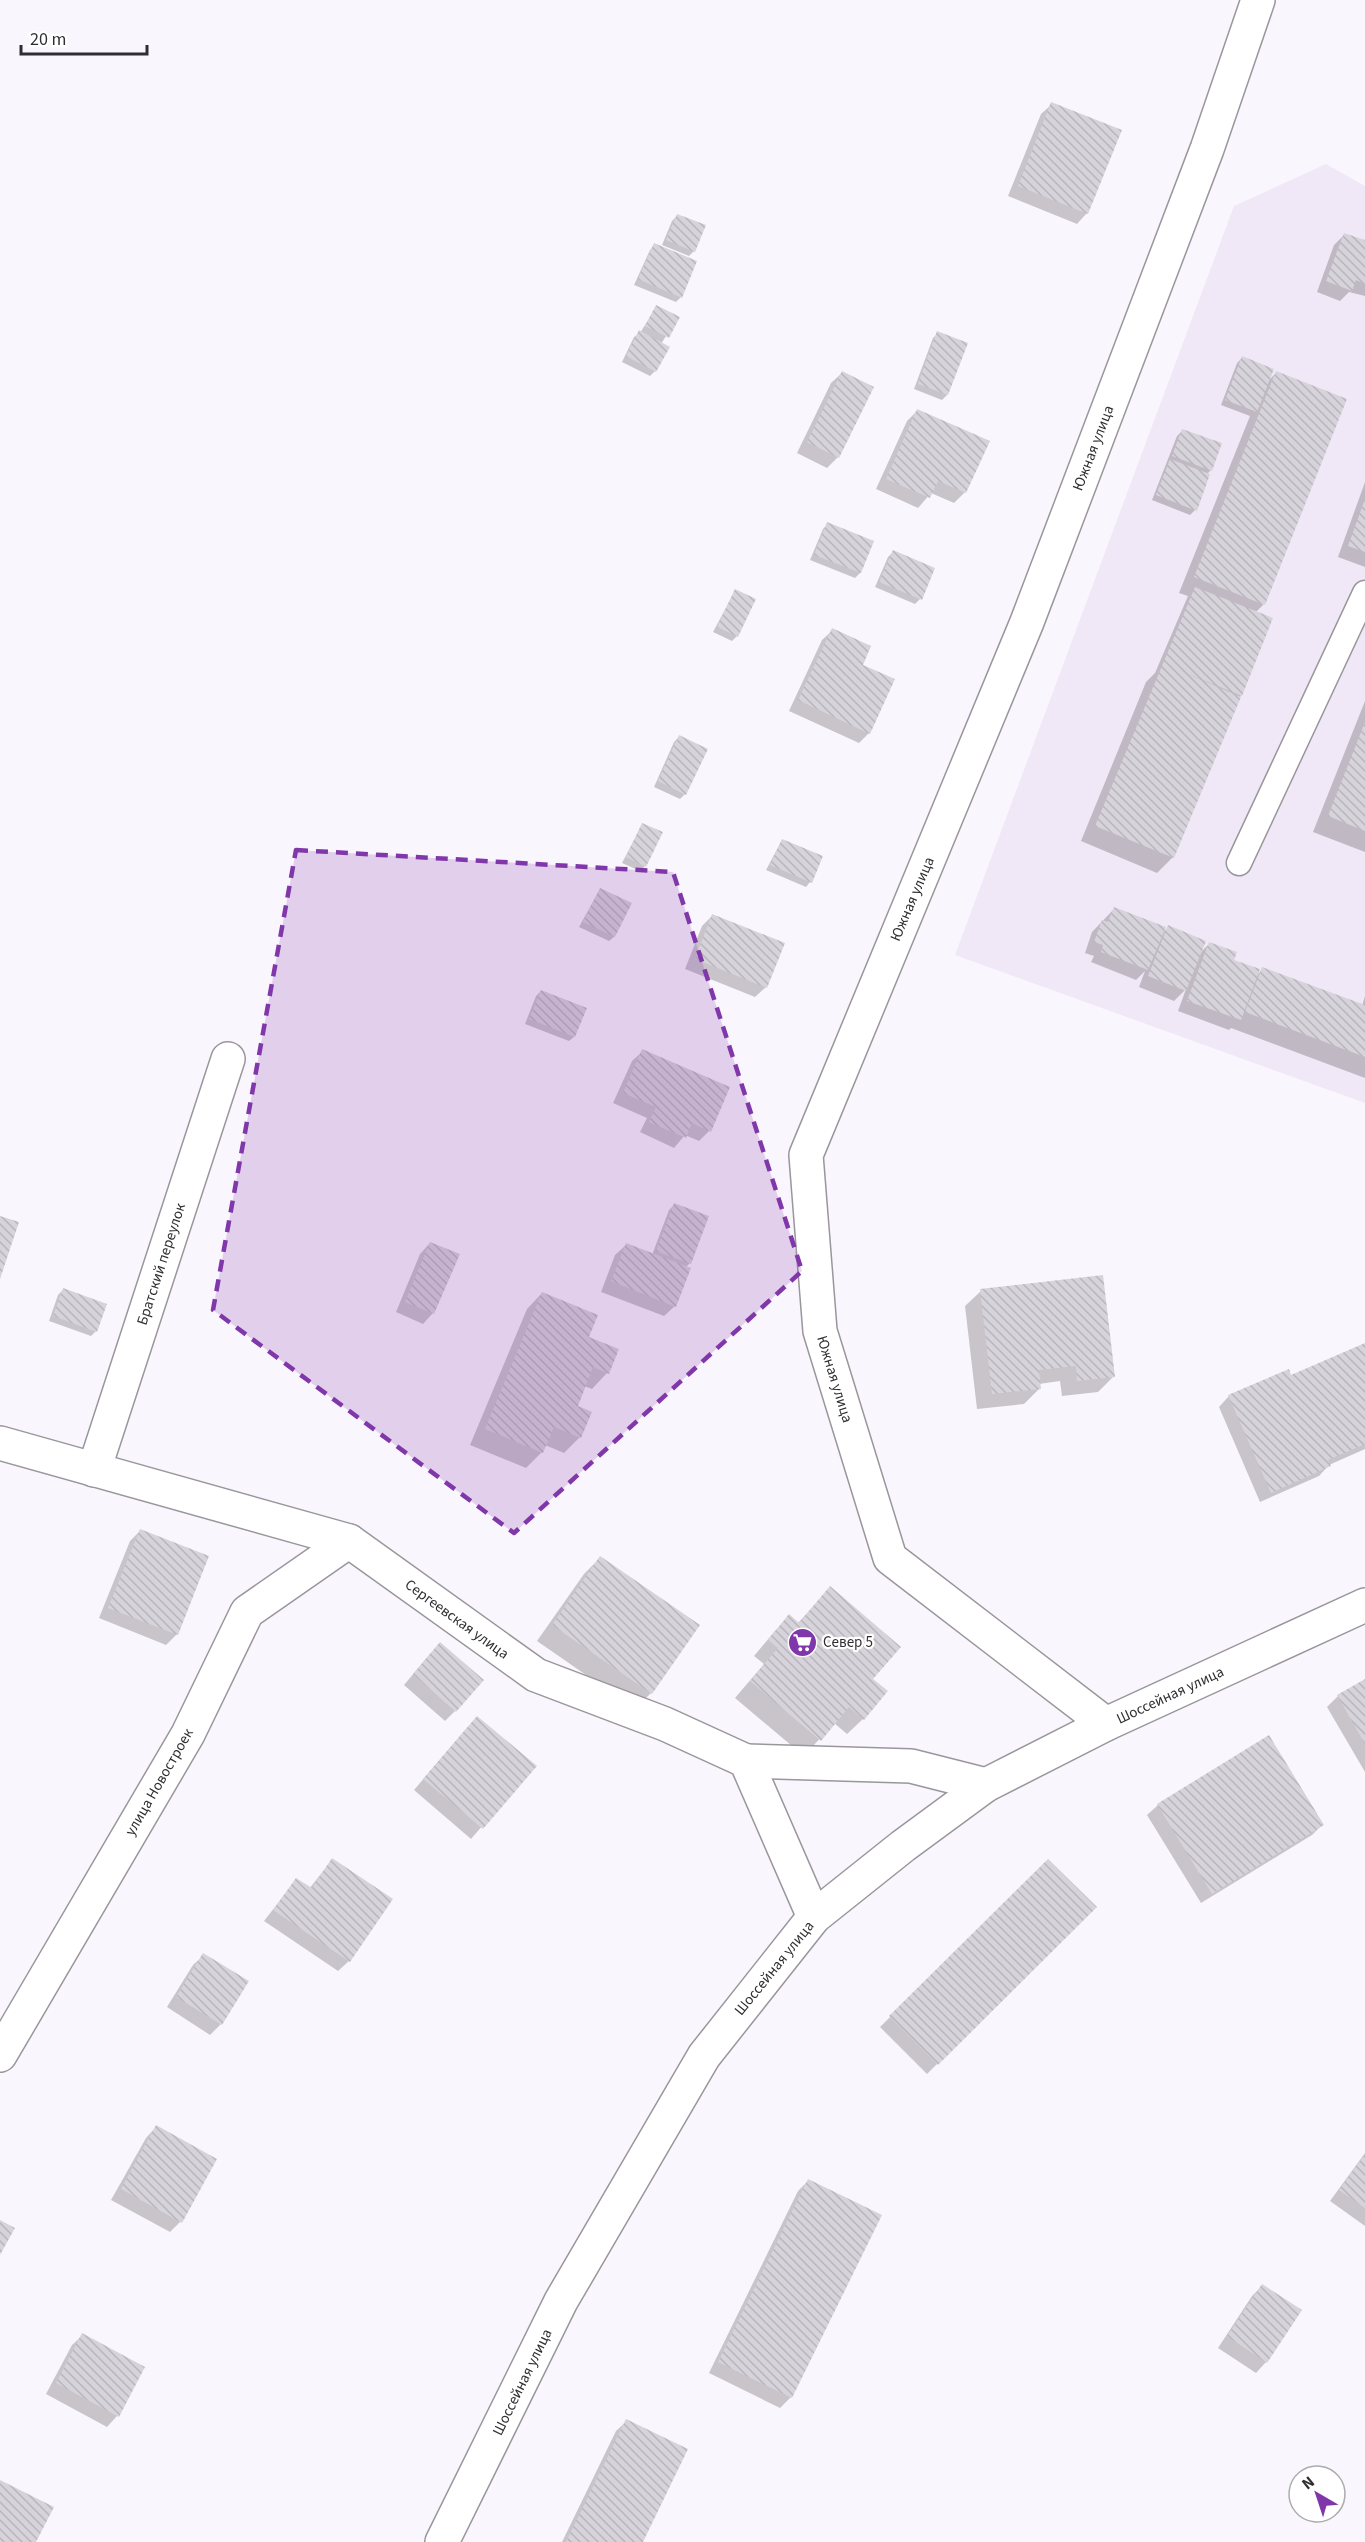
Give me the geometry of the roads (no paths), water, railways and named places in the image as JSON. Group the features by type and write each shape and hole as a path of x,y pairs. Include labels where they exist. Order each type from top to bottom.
{"street":[{"name":"Южная улица","path":"1106,1724 890,1558 820,1330 806,1155 1027,622 1207,149 1258,0"},
{"name":"Братский переулок","path":"94,1470 228,1059"},
{"name":"Сергеевская улица","path":"0,1443 349,1541 536,1675 665,1724 746,1761"},
{"name":"улица Новостроек","path":"0,2055 188,1734 247,1612 349,1541"},
{"name":"Шоссейная улица","path":"442,2542 561,2301 704,2056 814,1917 903,1846 986,1785 1106,1724 1365,1605"},
{"path":"814,1917 746,1761 911,1766 986,1785"}],"lane":[{"path":"1239,863 1365,593"}],"place":[{"name":"Север 5","path":"802,1642"}]}
